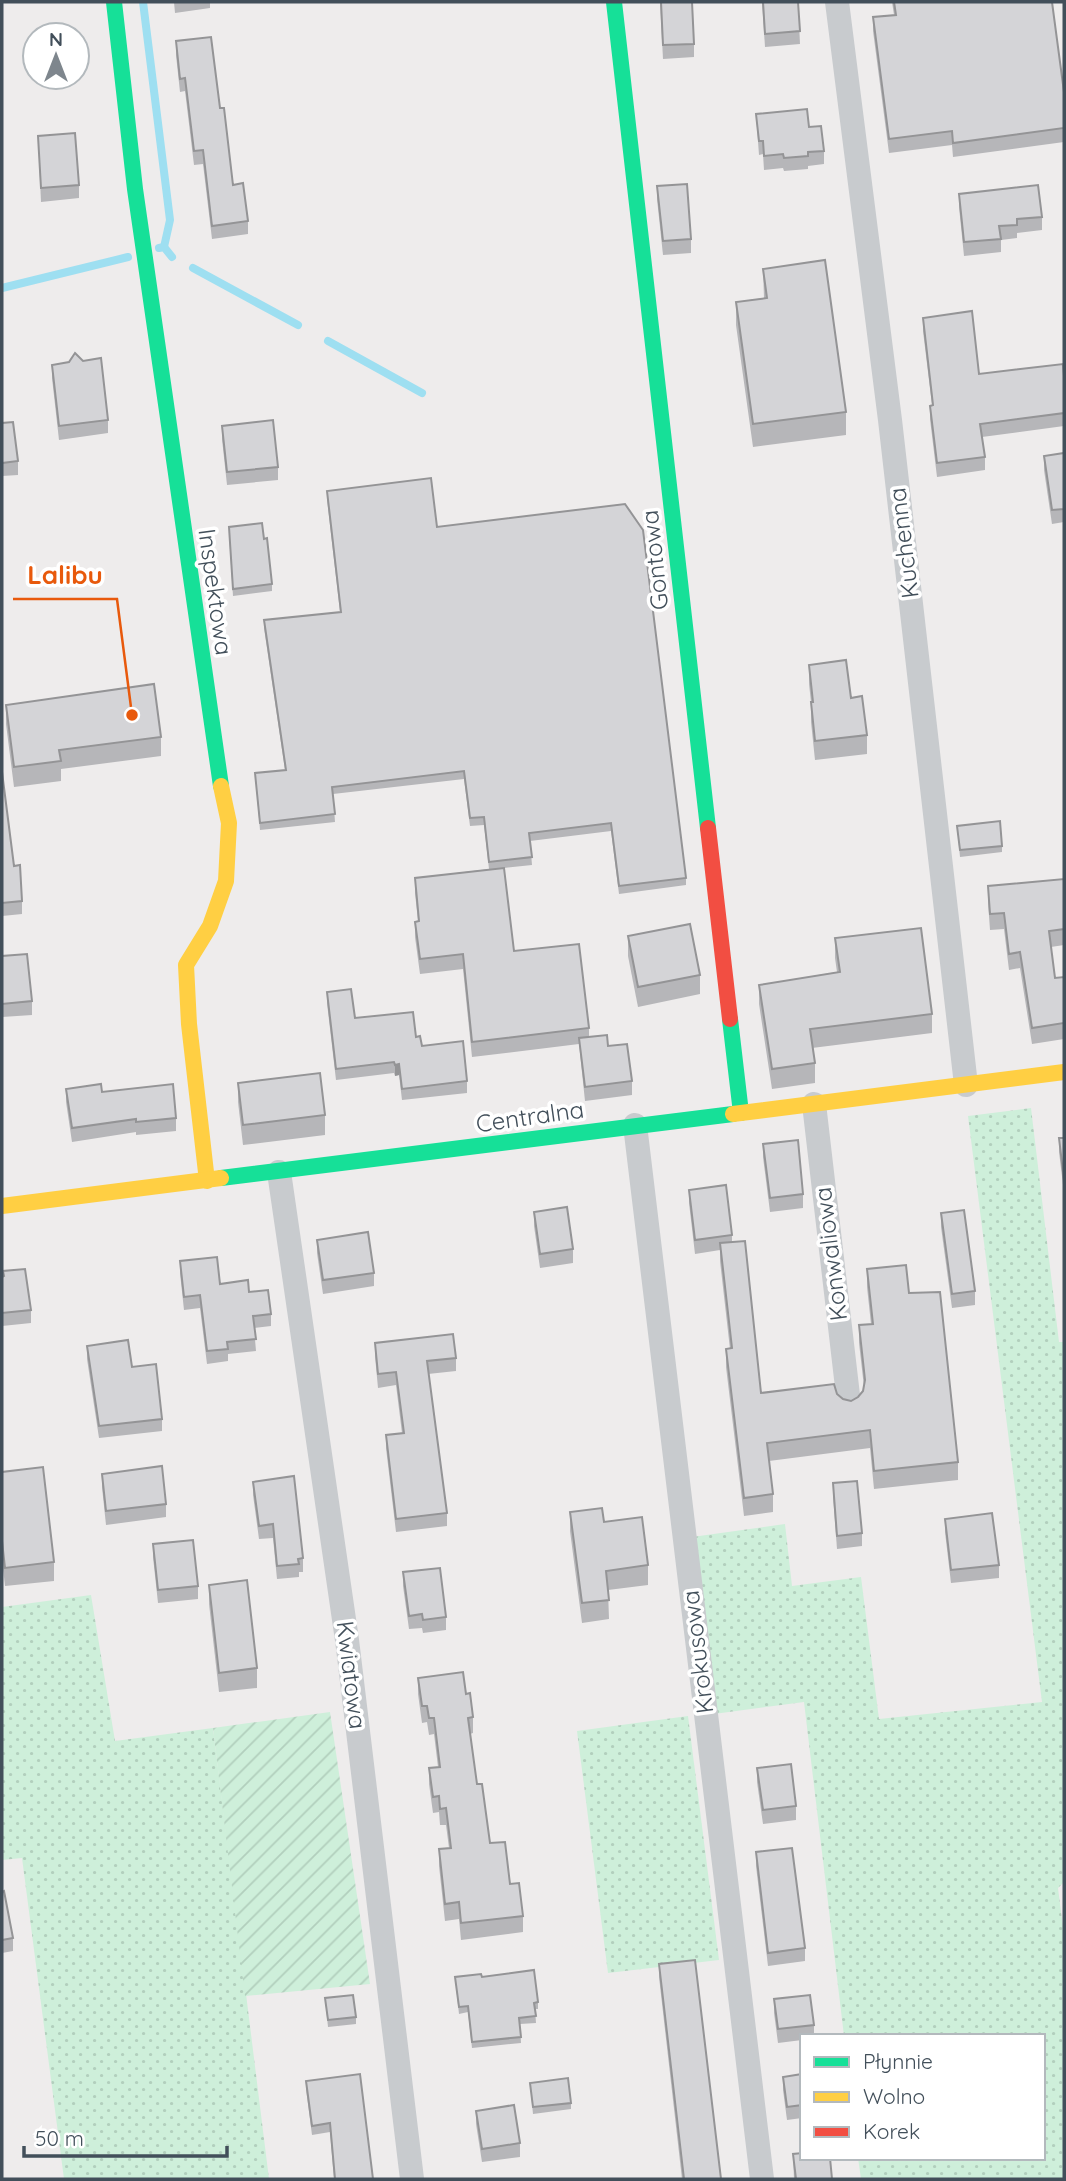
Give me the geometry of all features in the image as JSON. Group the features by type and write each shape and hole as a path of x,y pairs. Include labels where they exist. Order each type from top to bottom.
{"street":[{"name":"Inspektowa","path":"114,2 137,201 219,776 229,823 226,881 210,926 186,965 207,1181"},
{"name":"Gontowa","path":"614,2 741,1113"},
{"name":"Kuchenna","path":"837,2 890,420 966,1085"},
{"name":"Centralna","path":"2,1206 1064,1072"},
{"name":"Konwaliowa","path":"814,1104 849,1404"},
{"name":"Krokusowa","path":"635,1125 762,2179"},
{"name":"Kwiatowa","path":"279,1172 347,1640 412,2179"}],"green space":[{"path":"1031,1108 1059,1342 1064,1342 1064,1882 1058,1888 1064,1935 1064,2179 861,2179 858,2160 1045,2160 1045,2034 844,2034 804,1702 714,1714 692,1537 785,1524 792,1586 861,1577 879,1719 1042,1702 968,1116"},
{"path":"91,1595 115,1741 213,1728 269,2179 64,2179 22,1858 2,1860 2,1607"},
{"path":"330,1712 370,1984 245,1996 213,1728"},
{"path":"688,1716 719,1960 608,1973 577,1731"}],"building":[{"path":"661,2 692,2 694,44 663,45"},
{"path":"763,2 798,2 800,31 765,34"},
{"path":"894,2 1052,2 1064,92 1064,128 953,143 952,131 889,139 873,17 896,15"},
{"path":"211,37 220,108 224,108 233,185 243,183 248,221 212,226 203,150 194,151 185,78 180,79 176,41"},
{"path":"807,109 809,127 821,126 824,151 808,152 808,156 784,158 783,154 764,156 763,141 759,141 756,114"},
{"path":"75,133 79,185 41,188 38,136"},
{"path":"687,184 691,239 663,241 657,186"},
{"path":"1038,185 1042,217 1017,219 1017,225 999,226 1001,239 964,242 959,194"},
{"path":"825,260 846,412 753,424 736,302 767,298 763,269"},
{"path":"972,311 979,374 1063,364 1064,413 980,424 985,457 937,463 923,318"},
{"path":"75,353 83,361 101,358 108,420 59,426 52,365 69,362"},
{"path":"273,420 278,467 227,472 222,426"},
{"path":"13,422 18,461 2,463 2,423"},
{"path":"1064,453 1064,509 1052,510 1044,456"},
{"path":"431,478 437,527 625,504 643,530 686,878 619,886 611,823 529,833 532,857 489,862 484,817 470,818 464,771 332,787 335,814 260,823 255,773 286,770 264,620 341,612 327,491"},
{"path":"262,523 264,539 267,538 272,584 233,589 229,527"},
{"path":"846,660 851,698 862,696 867,735 815,741 809,665"},
{"path":"154,684 161,737 59,750 61,761 14,767 6,705"},
{"path":"2,772 14,866 20,865 22,901 2,903"},
{"path":"1000,821 1002,846 960,850 957,826"},
{"path":"504,868 514,951 579,944 589,1028 472,1042 463,954 420,959 415,922 419,921 415,878"},
{"path":"1064,879 1064,929 1049,931 1055,978 1064,977 1064,1023 1032,1028 1020,952 1009,954 1004,913 990,914 988,886"},
{"path":"690,924 700,975 638,987 628,936"},
{"path":"921,928 932,1014 810,1029 815,1063 772,1069 759,985 840,972 835,938"},
{"path":"27,954 32,1001 2,1004 2,956"},
{"path":"351,989 355,1018 413,1012 416,1037 420,1036 422,1046 463,1041 467,1081 402,1089 399,1064 395,1065 394,1062 336,1069 327,992"},
{"path":"607,1035 608,1046 627,1044 632,1081 585,1087 579,1038"},
{"path":"320,1073 325,1115 243,1125 238,1083"},
{"path":"101,1084 102,1092 173,1084 176,1118 136,1122 136,1119 72,1128 66,1089"},
{"path":"1059,1138 1064,1138 1064,1180"},
{"path":"798,1140 803,1194 770,1198 763,1144"},
{"path":"726,1185 732,1235 695,1240 689,1190"},
{"path":"567,1207 573,1249 540,1254 534,1212"},
{"path":"964,1210 975,1291 952,1294 941,1213"},
{"path":"368,1232 374,1273 323,1280 317,1240"},
{"path":"745,1241 761,1393 834,1384 837,1394 843,1399 851,1401 858,1397 863,1391 865,1380 859,1325 873,1324 867,1269 906,1265 909,1293 940,1292 958,1462 874,1471 870,1430 767,1443 773,1494 744,1498 726,1349 732,1348 720,1243"},
{"path":"217,1257 220,1284 248,1280 249,1292 268,1290 271,1314 253,1316 256,1339 227,1342 228,1349 207,1351 200,1295 184,1297 180,1261"},
{"path":"25,1269 31,1310 2,1313 3,1271"},
{"path":"453,1334 456,1358 427,1361 447,1513 396,1519 386,1435 404,1433 396,1372 378,1374 375,1343"},
{"path":"128,1340 132,1367 156,1364 162,1419 99,1426 87,1346"},
{"path":"162,1466 166,1504 106,1511 102,1474"},
{"path":"43,1467 54,1562 5,1568 2,1541 2,1472"},
{"path":"294,1476 303,1558 298,1559 299,1564 277,1566 273,1524 259,1526 253,1482"},
{"path":"857,1481 862,1533 837,1536 833,1483"},
{"path":"602,1508 604,1522 642,1517 648,1565 606,1571 609,1600 582,1603 570,1512"},
{"path":"992,1513 999,1565 951,1570 945,1519"},
{"path":"193,1540 198,1586 158,1590 153,1544"},
{"path":"440,1568 446,1617 423,1620 422,1614 409,1616 403,1572"},
{"path":"247,1580 257,1668 219,1673 209,1585"},
{"path":"463,1672 466,1694 470,1693 473,1717 468,1718 477,1784 482,1784 490,1843 505,1842 510,1884 519,1883 523,1916 461,1923 459,1902 445,1904 439,1849 451,1848 446,1808 440,1809 439,1796 433,1797 429,1768 440,1767 434,1718 429,1718 427,1706 422,1706 418,1678"},
{"path":"791,1764 796,1806 763,1810 757,1768"},
{"path":"792,1848 805,1948 768,1953 756,1852"},
{"path":"4,1891 13,1938 2,1940 2,1892"},
{"path":"695,1960 721,2179 684,2179 659,1964"},
{"path":"534,1970 538,2002 534,2003 536,2016 519,2018 521,2037 472,2042 468,2006 459,2007 455,1977 481,1974 482,1977"},
{"path":"353,1995 356,2017 328,2020 325,1998"},
{"path":"810,1995 814,2025 778,2029 774,1999"},
{"path":"360,2074 373,2179 335,2179 330,2123 312,2126 306,2081"},
{"path":"800,2074 800,2105 787,2107 783,2077"},
{"path":"568,2078 571,2103 533,2107 530,2083"},
{"path":"514,2105 520,2143 482,2149 476,2111"},
{"path":"800,2153 800,2160 830,2160 832,2179 796,2179 793,2154"}],"waterway":[{"path":"143,2 170,220 164,247"},
{"path":"159,248 164,247 172,257"},
{"path":"2,288 128,257"},
{"path":"193,268 298,325"},
{"path":"328,341 422,393"}],"traffic: fast":[{"path":"114,2 135,189 221,786"},
{"path":"614,2 708,828"},
{"path":"730,1019 741,1113"},
{"path":"221,1178 733,1114"}],"traffic: slow":[{"path":"207,1181 189,1024 186,965 210,926 226,881 229,823 221,786"},
{"path":"733,1114 1064,1072"},
{"path":"2,1206 221,1178"}],"traffic: jam":[{"path":"708,828 730,1019"}],"place":[{"name":"Lalibu","path":"132,715"}]}
